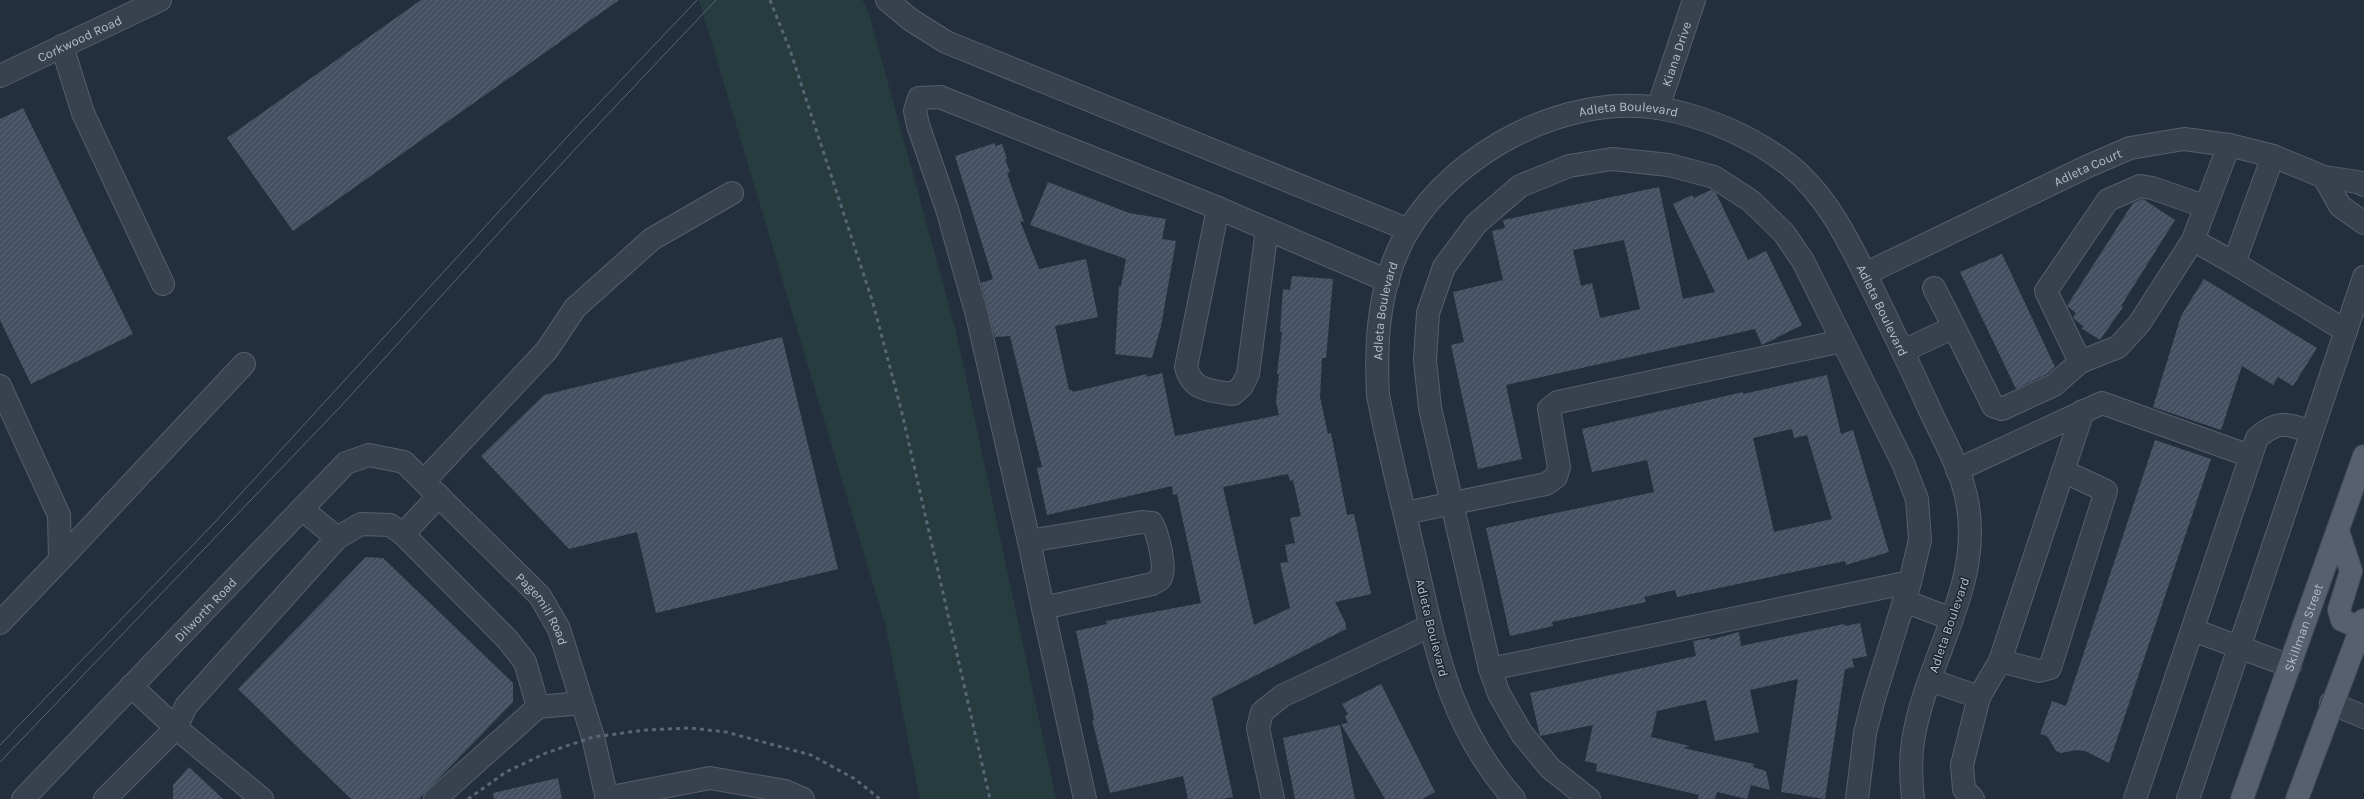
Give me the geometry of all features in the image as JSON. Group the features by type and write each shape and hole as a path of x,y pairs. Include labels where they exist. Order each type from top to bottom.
{"main road":[{"name":"Skillman Street","path":"2242,799 2364,456"},
{"path":"2297,799 2331,704 2363,626 2342,620 2339,610 2351,571 2338,531"}],"street":[{"name":"Corkwood Road","path":"0,76 160,0"},
{"path":"887,0 912,20 946,42 1409,230"},
{"name":"Kiana Drive","path":"1658,108 1694,0"},
{"path":"62,46 83,113 163,284"},
{"path":"1085,799 1029,541 977,315 947,210 918,125 915,111 919,98 940,97 1218,208 1357,266 1388,281"},
{"name":"Adleta Boulevard","path":"1514,799 1485,763 1464,729 1441,669 1378,395 1377,345 1380,312 1388,281 1409,230 1431,201 1454,176 1489,149 1539,122 1586,111 1627,107 1658,108 1702,120 1748,139 1789,166 1820,197 1842,230 1865,274 1903,351 1957,470 1966,495 1971,532 1969,562 1952,619 1930,680 1912,742 1910,775 1913,799"},
{"name":"Adleta Court","path":"1865,274 2086,167 2130,148 2184,139 2228,145 2273,156 2324,177 2358,182 2364,185"},
{"path":"1934,288 1993,406 2002,408 2054,385 2080,362 2118,347 2134,330 2193,240 2204,206 2228,145"},
{"path":"2234,263 2273,156"},
{"path":"1589,799 1550,768 1522,734 1499,694 1490,669 1448,504 1430,408 1425,360 1428,313 1444,267 1476,224 1520,186 1569,166 1612,159 1669,164 1714,177 1751,201 1784,233 1803,262 1903,463 1917,499 1920,540 1907,591 1874,698 1865,733 1857,799"},
{"path":"2324,177 2340,206 2364,223"},
{"path":"2080,362 2046,290 2108,200 2140,186 2152,188 2204,206"},
{"path":"403,534 431,488 547,350 576,308 652,239 732,193"},
{"path":"1218,208 1186,367 1188,376 1197,386 1233,394 1242,386 1248,374 1267,229"},
{"path":"2193,240 2234,263 2346,332"},
{"path":"2188,799 2310,432 2364,277"},
{"path":"1903,351 1954,327"},
{"path":"1404,513 1546,484 1556,477 1560,467 1549,409 1558,402 1842,341"},
{"path":"0,623 244,364"},
{"path":"0,386 59,516 60,560"},
{"path":"1957,470 2102,402 2250,456"},
{"path":"1973,799 1964,789 1962,765 1979,697 2000,661 2083,411"},
{"path":"2135,799 2257,438 2270,426 2288,424 2310,432"},
{"name":"Dilworth Road","path":"23,799 346,463 369,455 404,462"},
{"name":"Pagemill Road","path":"404,462 540,596 559,629 593,737 606,799"},
{"path":"2000,661 2039,671 2050,668 2106,491 2063,471"},
{"path":"302,509 337,538"},
{"path":"1029,541 1142,522 1152,523 1156,529 1164,570 1160,579 1152,584 1043,608"},
{"path":"105,799 176,728 186,706 337,538 361,524 390,525 403,534 507,639 525,662 538,706"},
{"path":"1490,669 1907,591 1952,619"},
{"path":"1273,799 1258,728 1262,712 1282,696 1430,626"},
{"path":"2193,630 2238,648 2290,666"},
{"path":"1930,680 1979,697"},
{"path":"131,686 176,728 262,799"},
{"path":"435,799 538,706 582,703"},
{"path":"2331,704 2364,717"},
{"path":"606,799 665,793 710,778 785,791 803,799"}],"green space":[{"path":"699,0 862,0 868,10 956,331 1056,799 920,799 886,628"}],"building":[{"path":"421,0 619,0 293,231 227,138"},
{"path":"23,108 133,334 31,384 0,320 0,119"},
{"path":"995,143 995,146 1002,144 1007,159 1005,159 1010,172 1007,173 1024,222 1020,221 1039,269 1086,259 1098,317 1055,326 1069,390 1072,390 1073,392 1147,374 1146,377 1162,373 1175,436 1279,415 1276,402 1279,374 1277,374 1282,332 1280,332 1283,289 1290,290 1292,276 1333,279 1326,358 1322,358 1320,397 1328,434 1331,433 1347,515 1354,514 1371,594 1335,602 1346,624 1346,629 1212,698 1233,797 1222,799 1188,799 1183,776 1110,793 1092,720 1094,720 1076,631 1107,624 1106,621 1201,603 1177,494 1173,495 1172,486 1047,515 1037,468 1042,467 1010,336 995,337 981,283 993,279 955,156","holes":["1288,474 1290,481 1293,480 1301,516 1290,518 1295,543 1285,545 1288,562 1280,563 1290,608 1254,625 1223,487"]},
{"path":"1048,182 1129,213 1166,219 1162,239 1176,241 1161,326 1152,358 1115,354 1119,286 1121,286 1126,259 1030,225"},
{"path":"1659,187 1683,299 1715,292 1673,204 1692,195 1694,198 1711,190 1716,193 1748,260 1766,251 1802,325 1762,345 1755,329 1506,385 1522,459 1478,469 1451,345 1464,342 1453,292 1503,280 1492,231 1505,228 1503,220","holes":["1624,240 1640,309 1600,318 1592,283 1581,286 1573,250"]},
{"path":"2143,199 2175,220 2121,306 2123,307 2100,340 2081,328 2084,327 2073,318 2076,313 2067,306 2133,203"},
{"path":"2002,254 2055,367 2047,374 2016,389 1960,272"},
{"path":"2204,279 2317,348 2293,386 2278,377 2273,385 2242,366 2221,430 2153,407 2181,316"},
{"path":"782,337 838,569 656,613 637,532 569,549 481,456 544,395"},
{"path":"1827,375 1841,434 1853,430 1889,552 1846,565 1845,561 1677,597 1675,590 1644,597 1646,602 1552,622 1553,626 1510,636 1486,528 1654,492 1647,460 1592,472 1582,429 1743,392 1743,394","holes":["1792,429 1794,438 1807,435 1832,519 1774,532 1753,438"]},
{"path":"2155,440 2211,459 2109,763 2085,751 2076,750 2061,753 2056,751 2047,736 2040,734 2052,701 2066,706"},
{"path":"366,557 383,558 513,683 513,702 419,799 351,799 238,689"},
{"path":"1860,623 1867,656 1852,659 1854,667 1845,669 1825,799 1781,792 1798,679 1750,690 1759,732 1715,741 1706,700 1657,711 1651,737 1690,746 1683,748 1754,764 1753,767 1766,771 1770,790 1751,785 1747,799 1717,792 1715,799 1698,799 1699,795 1596,771 1597,764 1585,761 1593,725 1540,736 1530,693 1696,656 1693,641 1710,638 1710,640 1739,632 1741,646 1844,624 1845,626"},
{"path":"1381,684 1435,792 1422,799 1385,799 1341,724 1348,723 1345,716 1348,714 1342,704"},
{"path":"1340,725 1355,799 1295,799 1283,738"},
{"path":"189,767 223,799 173,799 173,785"},
{"path":"558,778 562,799 494,799 493,793"}],"tram line":[{"path":"0,745 215,522 566,138 697,0"},
{"path":"0,762 341,406 577,147 716,0"}],"railway":[{"path":"770,0 790,50 873,303 902,413 990,799"},
{"path":"468,799 506,772 546,753 593,737 646,730 690,728 726,732 811,755 855,779 880,799"}]}
